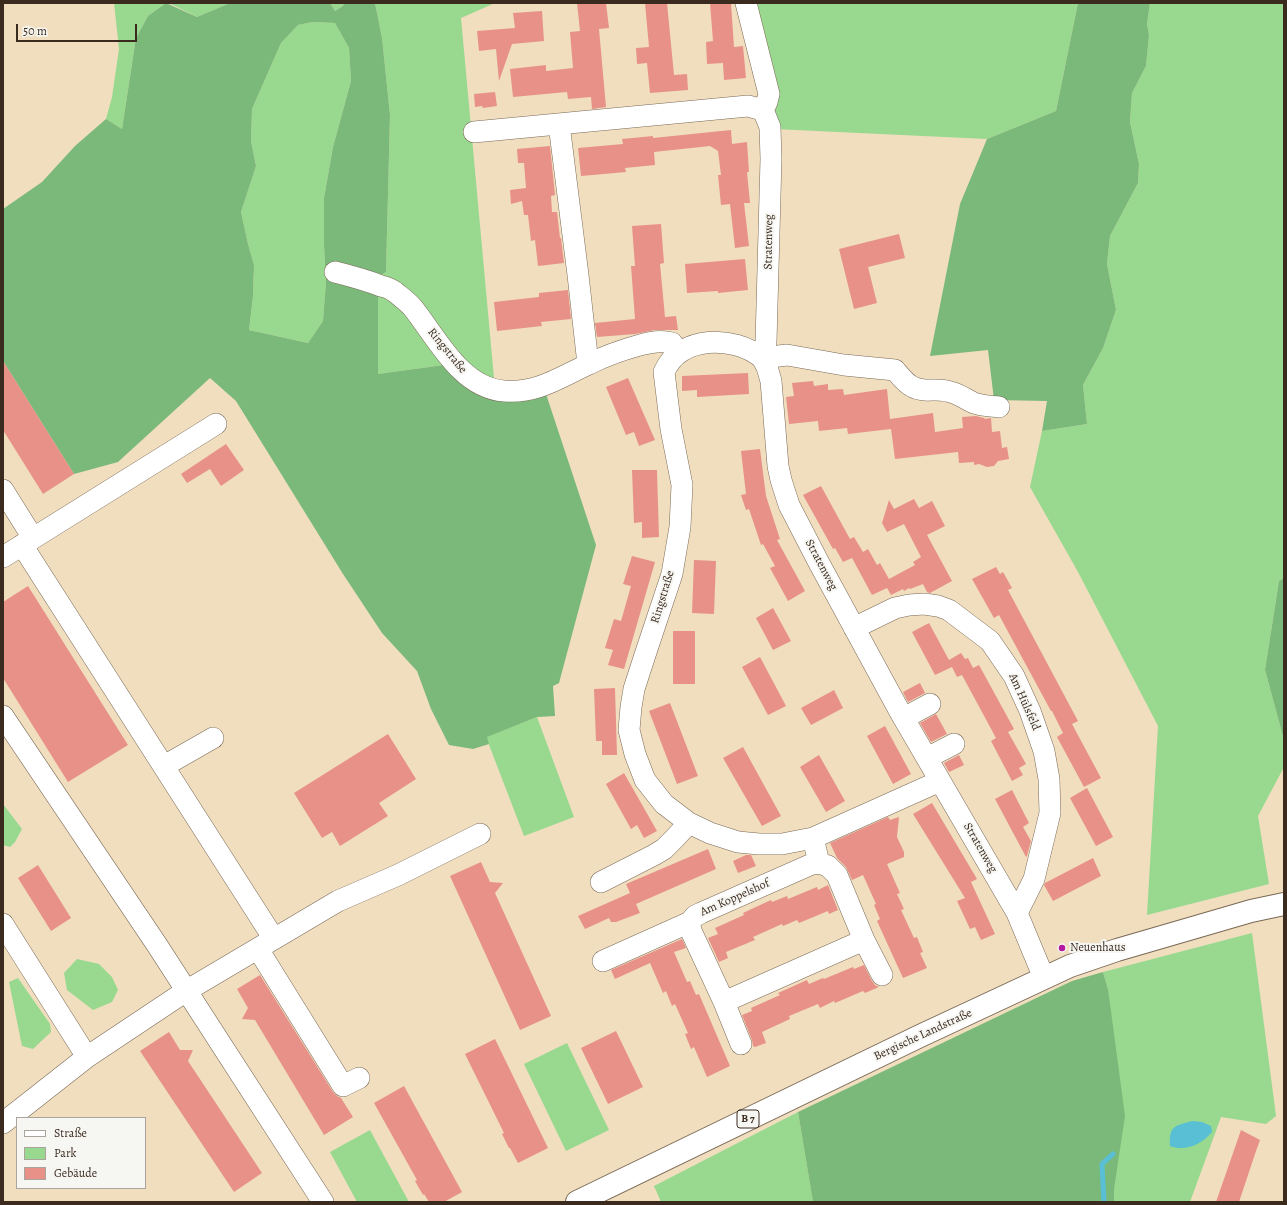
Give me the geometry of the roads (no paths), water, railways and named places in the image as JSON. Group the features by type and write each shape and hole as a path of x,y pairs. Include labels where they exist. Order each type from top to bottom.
{"main road":[{"name":"Bergische Landstraße","path":"577,1202 1070,966 1117,950 1251,911 1284,904"}],"street":[{"path":"474,132 748,106 763,110 767,102 768,94 746,3"},
{"name":"Stratenweg","path":"763,110 770,128 771,159 766,342 762,358 767,367 771,380 778,466 781,480 790,505 854,628 940,781 1017,913 1044,978"},
{"path":"559,124 588,364"},
{"name":"Ringstraße","path":"335,272 360,278 393,290 412,306 457,366 467,376 476,382 493,389 503,391 526,391 548,385 588,364 628,348 654,342 665,341 672,343 678,354"},
{"name":"Ringstraße","path":"762,358 753,351 745,348 730,344 708,342 698,344 678,354 668,364 664,372 671,429 682,485 680,527 672,574 634,689 631,707 629,730 635,754 645,780 664,804 689,823 710,833 738,842 759,844 782,844 813,838 940,781"},
{"path":"762,358 787,355 844,365 895,370 904,381 912,387 922,391 944,390 958,394 984,406 999,407"},
{"path":"3,557 216,424"},
{"path":"3,490 27,541 164,766 266,944 343,1086 359,1078"},
{"name":"Am Hülsfeld","path":"854,628 895,608 924,604 938,606 949,610 990,641 1014,676 1032,717 1044,751 1049,778 1050,814 1034,879 1017,913"},
{"path":"904,718 930,704"},
{"path":"3,716 186,991 323,1202"},
{"path":"164,766 212,738"},
{"path":"927,758 954,744"},
{"path":"601,882 654,855 674,839 689,823"},
{"path":"3,1123 87,1057 186,991 338,901 398,875 480,834"},
{"path":"813,838 819,863 828,866 837,874 864,940 882,975"},
{"name":"Am Koppelshof","path":"741,1044 724,1002 692,933 690,922 695,916 701,913 812,864 819,863"},
{"path":"603,960 690,922"},
{"path":"3,924 87,1057"},
{"path":"724,1002 864,940"}],"water":[{"path":"1192,1121 1202,1122 1211,1126 1212,1132 1193,1146 1176,1148 1170,1146 1170,1134 1174,1128"}],"waterway":[{"path":"1104,1202 1102,1164 1113,1154"}],"place":[{"name":"Neuenhaus","path":"1062,948"}]}
